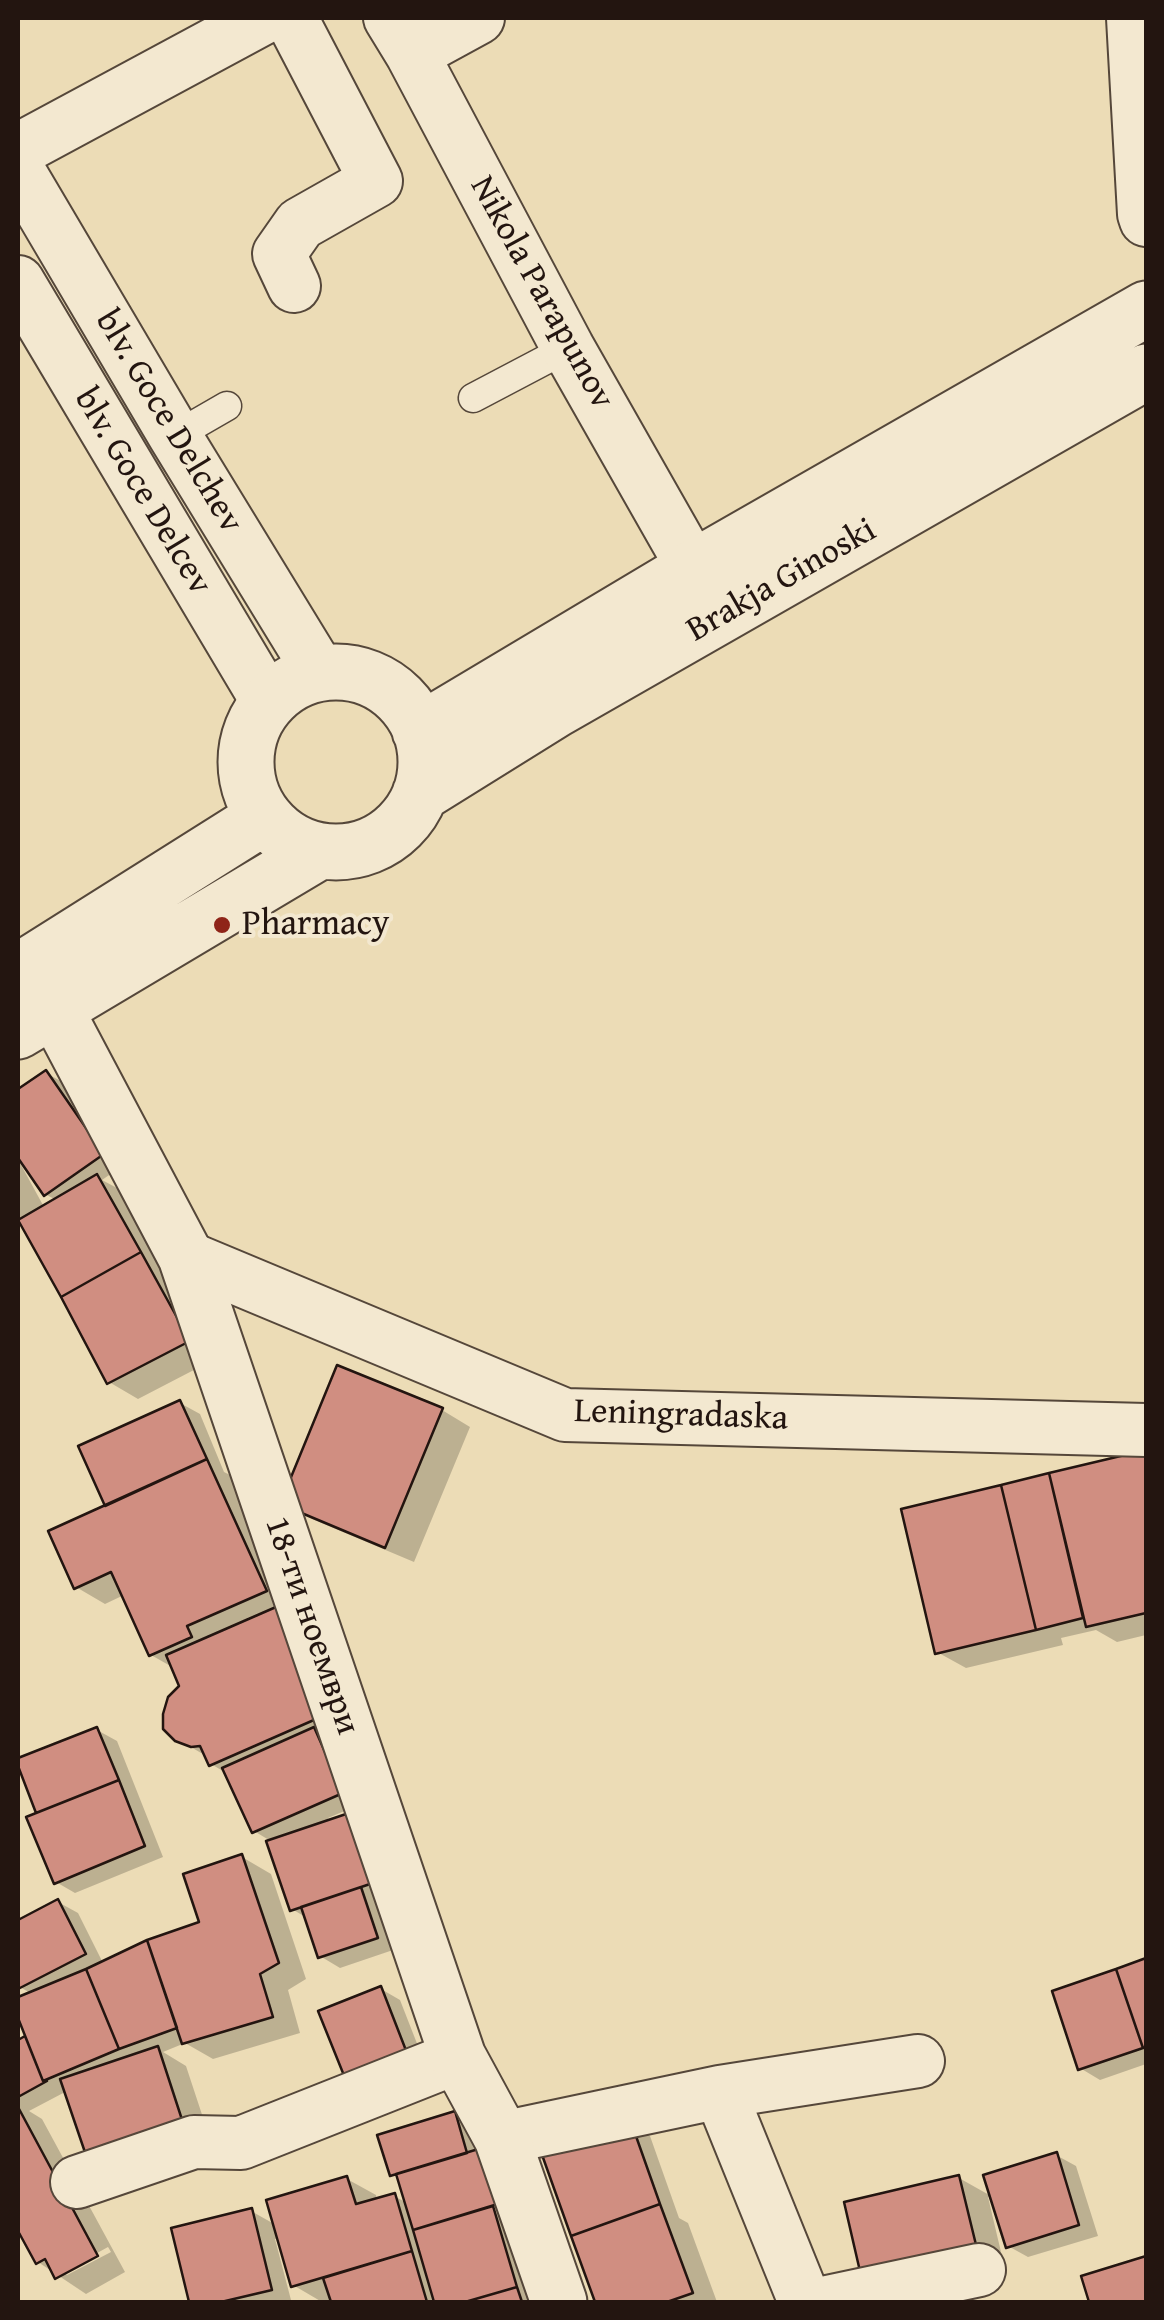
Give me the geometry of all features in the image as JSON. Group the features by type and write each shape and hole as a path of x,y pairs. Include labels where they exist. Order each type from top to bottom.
{"street":[{"path":"18,150 263,18"},
{"path":"291,18 376,181 300,224 279,254 294,286"},
{"path":"401,36 478,18"},
{"path":"1134,18 1146,220"},
{"name":"Nikola Parapunov","path":"401,36 568,348 693,568"},
{"name":"blv. Goce Delchev","path":"18,170 320,672"},
{"name":"blv. Goce Delcev","path":"18,282 268,702"},
{"name":"Brakja Ginoski","path":"420,731 693,568 1146,309"},
{"name":"Brakja Ginoski","path":"30,994 320,851 351,851 380,840 404,821 420,794 555,710 1146,372"},
{"path":"320,851 280,833 264,817 250,790 245,759 252,728 268,702 292,682 320,672 352,672 381,683 405,704 420,731 425,752 420,794"},
{"path":"30,994 264,817"},
{"name":"18-ти ноември","path":"30,994 186,1257 458,2057 502,2138 559,2302"},
{"name":"Leningradaska","path":"186,1257 564,1415 1146,1430"},
{"path":"76,2182 194,2142 241,2143 458,2057"},
{"path":"502,2138 720,2092 918,2061"},
{"path":"720,2092 805,2302"},
{"path":"828,2302 980,2270"}],"lane":[{"path":"473,398 568,348"},
{"path":"175,436 227,406"}],"building":[{"path":"46,1070 104,1154 44,1196 18,1158 18,1089"},
{"path":"97,1174 141,1252 61,1297 18,1220"},
{"path":"141,1252 190,1341 107,1384 61,1297"},
{"path":"337,1365 443,1408 385,1548 280,1504"},
{"path":"180,1400 207,1459 105,1506 78,1446"},
{"path":"1146,1450 1146,1613 1086,1627 1049,1473"},
{"path":"207,1459 267,1591 187,1626 192,1637 149,1656 111,1572 74,1589 48,1531"},
{"path":"1049,1473 1083,1618 1036,1630 1001,1485"},
{"path":"1001,1485 1036,1630 935,1654 901,1509"},
{"path":"276,1607 323,1716 209,1766 200,1746 175,1741 163,1729 168,1697 179,1686 166,1655"},
{"path":"97,1727 119,1780 36,1813 18,1758"},
{"path":"314,1727 343,1793 252,1833 222,1768"},
{"path":"119,1780 145,1846 54,1884 26,1817"},
{"path":"352,1812 376,1882 290,1911 266,1841"},
{"path":"242,1854 279,1963 260,1974 273,2017 182,2044 147,1940 199,1922 183,1874"},
{"path":"361,1887 378,1938 318,1958 301,1907"},
{"path":"58,1899 86,1954 18,1989 18,1920"},
{"path":"147,1940 177,2028 119,2049 86,1969"},
{"path":"1146,1958 1146,2047 1143,2048 1116,1969"},
{"path":"86,1969 119,2049 43,2081 18,2018 18,1997"},
{"path":"1116,1969 1143,2048 1078,2070 1052,1991"},
{"path":"381,1986 407,2053 345,2078 318,2011"},
{"path":"25,2036 43,2081 47,2081 18,2097 18,2040"},
{"path":"158,2046 187,2135 90,2167 60,2079"},
{"path":"18,2107 98,2256 55,2279 45,2259 36,2264 18,2231"},
{"path":"455,2111 467,2153 390,2176 377,2135"},
{"path":"631,2122 660,2204 571,2236 541,2152"},
{"path":"485,2147 501,2203 413,2230 396,2174"},
{"path":"1057,2152 1079,2225 1006,2248 983,2175"},
{"path":"959,2175 978,2253 862,2280 844,2202"},
{"path":"347,2176 356,2204 395,2193 412,2251 291,2287 266,2200"},
{"path":"660,2204 693,2293 667,2302 595,2302 571,2236"},
{"path":"493,2206 517,2287 465,2302 434,2302 413,2230"},
{"path":"252,2208 272,2290 221,2302 189,2302 171,2228"},
{"path":"412,2251 427,2302 331,2302 323,2278"},
{"path":"1146,2256 1146,2302 1089,2302 1081,2276"},
{"path":"517,2287 522,2302 465,2302"}],"place":[{"name":"Pharmacy","path":"222,925"}]}
